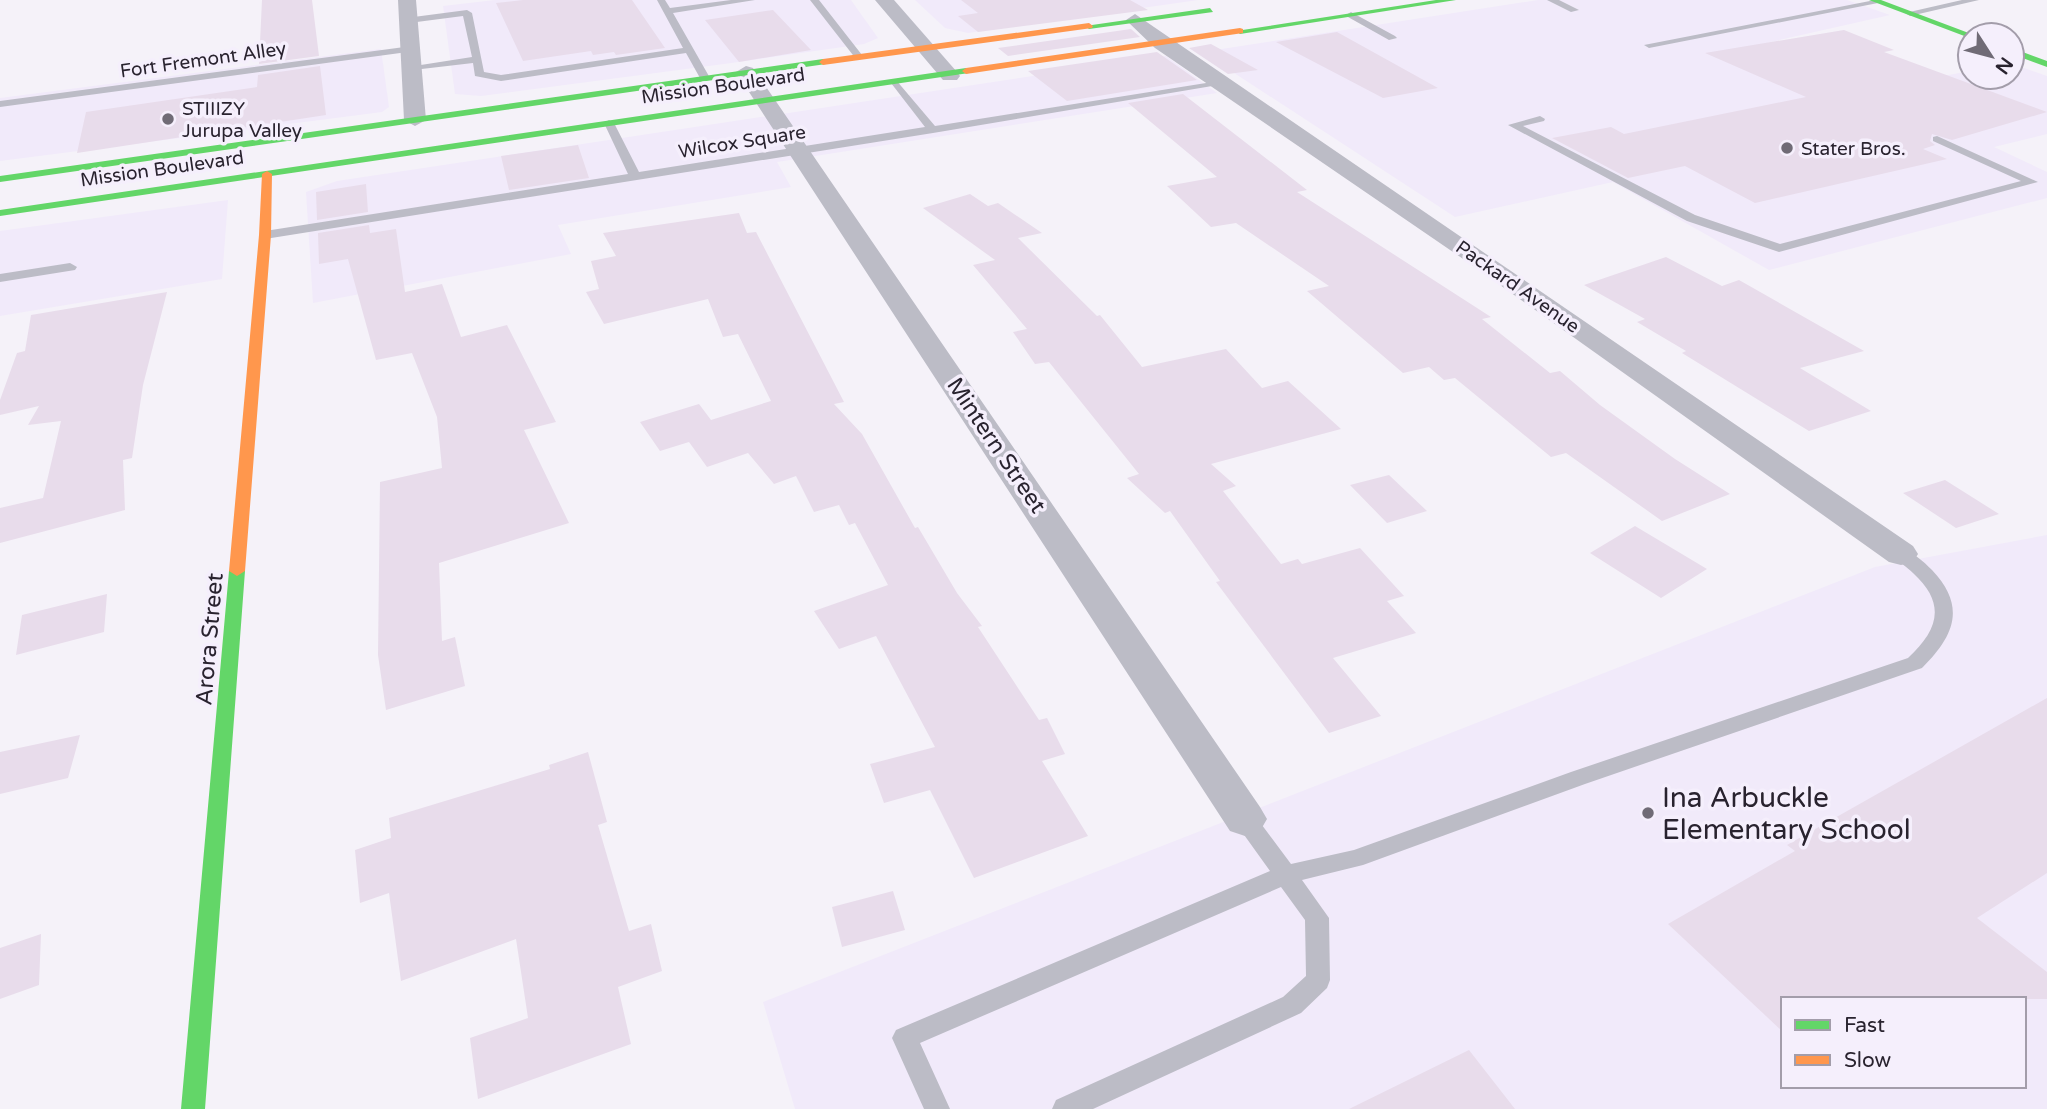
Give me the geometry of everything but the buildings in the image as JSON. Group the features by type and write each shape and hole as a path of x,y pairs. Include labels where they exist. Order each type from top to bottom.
{"main road":[{"name":"Mission Boulevard","path":"0,213 767,100 950,76 1452,0"},
{"path":"1876,1 1956,30"},
{"name":"Mission Boulevard","path":"0,179 746,72 1231,7"},
{"path":"2026,56 2047,64"},
{"name":"Arora Street","path":"193,1109 265,235 267,174"}],"street":[{"path":"407,0 415,120"},
{"path":"884,0 950,76"},
{"name":"Packard Avenue","path":"1135,20 1162,44 1225,83 1901,554"},
{"name":"Mintern Street","path":"746,72 802,151 1245,819"}],"lane":[{"path":"661,0 705,78"},
{"path":"667,11 751,0"},
{"path":"814,0 859,57"},
{"path":"1551,0 1574,10"},
{"path":"1910,13 1975,0"},
{"path":"1649,45 1876,1"},
{"path":"409,20 467,13 479,74 501,78 689,50"},
{"path":"1351,15 1392,38"},
{"name":"Fort Fremont Alley","path":"0,104 412,58 477,59"},
{"path":"895,83 933,130"},
{"name":"Wilcox Square","path":"265,235 1225,83"},
{"path":"1541,120 1513,125 1691,218 1779,248 2032,182 1937,139"},
{"path":"609,123 635,177"},
{"path":"0,278 70,267"},
{"path":"937,1109 905,1038 1285,875 1354,859 1578,778 1915,663 1939,636 1945,610 1937,589 1923,569 1901,554"},
{"path":"1065,1109 1292,1005 1318,980 1317,918 1245,819"}],"shaded area":[{"path":"495,0 851,0 878,38 864,44 724,64 481,96 455,94 443,6"},
{"path":"915,0 1198,0 968,33 945,28"},
{"path":"1538,0 1847,0 1890,15 1753,46 1862,91 1956,74 1956,91 2026,91 2026,69 2047,76 2047,134 1994,147 2047,172 2047,198 1769,270 1613,182 1455,217 1202,52"},
{"path":"381,49 389,107 382,112 0,161 0,98"},
{"path":"1166,56 1217,93 777,162 791,187 558,225 571,254 313,303 306,192 337,181"},
{"path":"228,200 222,279 0,316 0,231"},
{"name":"Ina Arbuckle Elementary School","path":"2047,535 2047,1109 795,1109 763,1002 1875,567"}],"traffic: fast":[{"path":"1240,31 1452,0"},
{"path":"1873,0 1956,30"},
{"path":"1089,26 1210,10"},
{"path":"2026,56 2047,64"},
{"path":"0,179 823,62"},
{"path":"0,213 966,71"},
{"path":"193,1109 237,571"}],"traffic: slow":[{"path":"823,62 1089,26"},
{"path":"966,71 1240,31"},
{"path":"237,571 265,235 267,174"}],"place":[{"name":"STIIIZY Jurupa Valley","path":"168,119"},
{"name":"Stater Bros.","path":"1787,148"},
{"name":"Ina Arbuckle Elementary School","path":"1648,813"}]}
